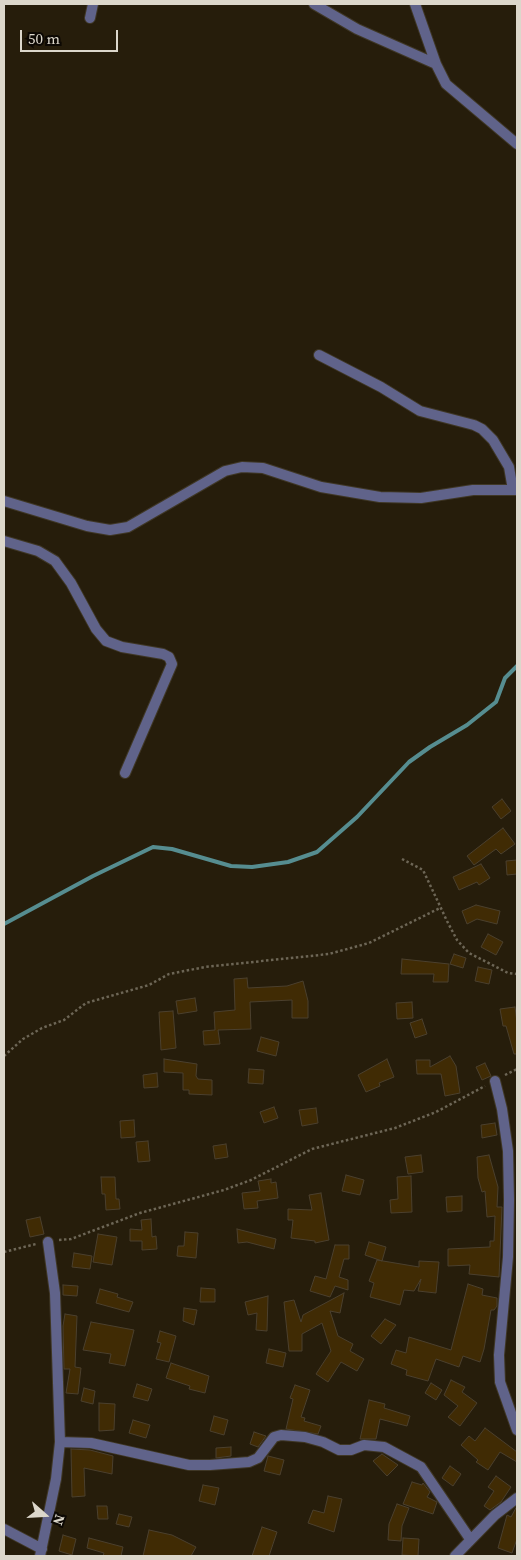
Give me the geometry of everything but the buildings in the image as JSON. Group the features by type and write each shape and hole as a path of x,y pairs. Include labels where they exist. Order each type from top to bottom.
{"street":[{"path":"90,18 93,4"},
{"path":"314,4 357,29 436,64"},
{"path":"415,4 436,64 451,89 517,144"},
{"path":"4,501 87,526 110,530 128,527 225,471 242,466 263,468 320,487 380,497 421,498 473,490 515,490 509,467 493,440 482,429 474,425 420,411 381,387 319,355"},
{"path":"4,540 38,551 55,561 71,583 96,629 106,641 169,657 172,664 125,773"},
{"path":"495,1081 502,1109 508,1151 509,1200 508,1257 499,1355 500,1382 517,1430"},
{"path":"4,1529 41,1553 56,1480 60,1442 55,1293 48,1242"},
{"path":"60,1442 91,1443 189,1465 249,1462 258,1458 274,1437 281,1435 305,1437 324,1442 339,1450 351,1450 364,1445 384,1448 421,1467 470,1539"},
{"path":"455,1556 495,1515 517,1498"}],"path":[{"path":"402,860 423,870 457,940 469,953 508,973 517,974"},
{"path":"4,1056 23,1039 42,1028 64,1020 86,1004 149,985 169,974 205,967 328,954 369,942 440,908"},
{"path":"4,1252 71,1239 140,1213 224,1190 251,1180 312,1148 395,1128 436,1112 517,1069"}],"waterway":[{"path":"4,924 93,876 153,847 172,849 231,866 252,867 288,862 317,852 357,817 409,762 467,725 496,702 505,678 517,666"}]}
